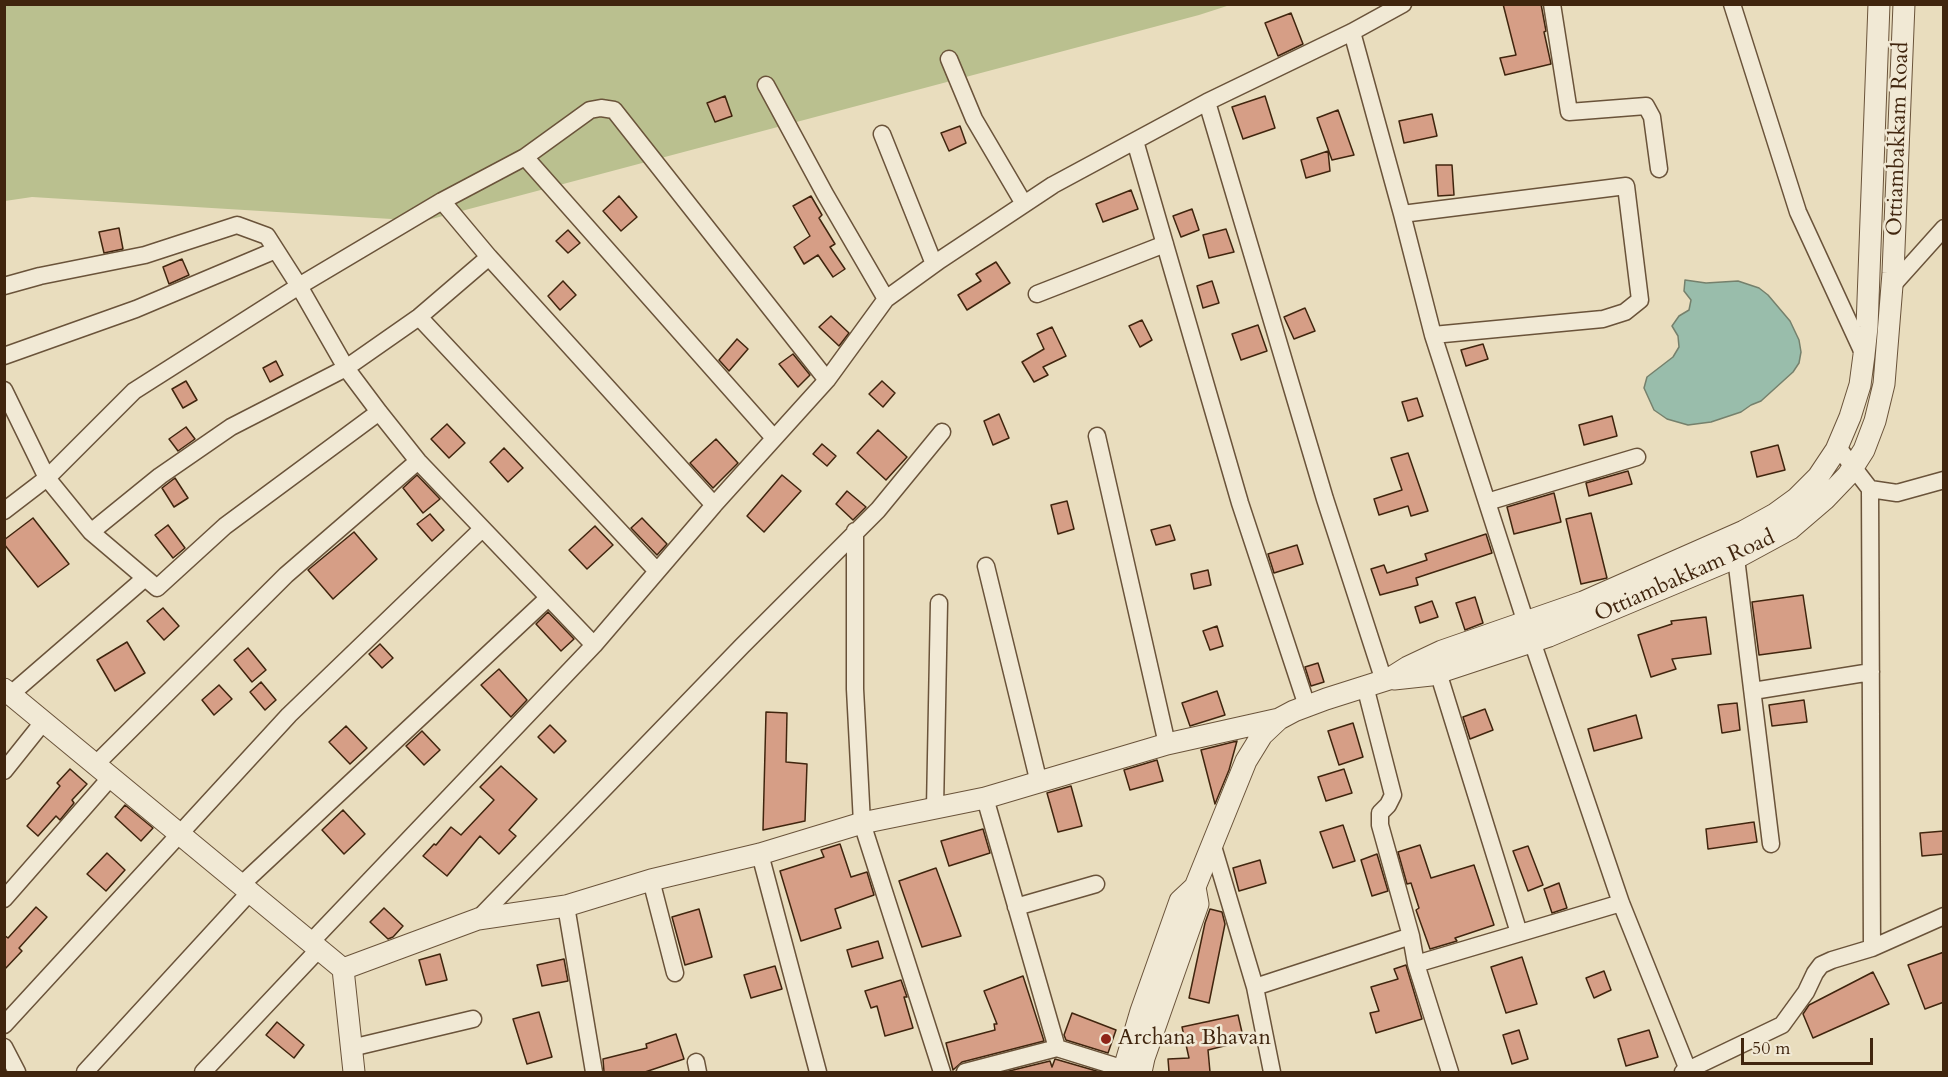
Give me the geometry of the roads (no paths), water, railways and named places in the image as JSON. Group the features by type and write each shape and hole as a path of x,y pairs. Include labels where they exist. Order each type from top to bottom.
{"street":[{"path":"204,1072 315,946 594,645 656,570 827,380 886,299 934,264 1053,185 1207,102 1352,32 1403,4"},
{"path":"1552,4 1569,112 1646,106 1652,117 1659,170"},
{"path":"1732,4 1798,212 1864,355"},
{"name":"Ottiambakkam Road","path":"1379,682 1438,672 1529,632 1583,602 1744,531 1775,514 1797,498 1818,477 1837,446 1850,417 1860,385 1864,355 1867,327 1879,4"},
{"name":"Ottiambakkam Road","path":"1130,1072 1144,1058 1198,904 1194,887 1246,761 1262,735 1279,719 1307,706 1379,682 1442,651 1596,617 1736,558 1766,544 1790,529 1825,499 1848,475 1864,450 1875,421 1884,384 1892,286 1904,4"},
{"path":"1352,32 1433,335 1529,632 1621,903 1686,1071 1782,1025 1806,992 1821,965 1872,948 1944,916"},
{"path":"949,59 974,120 1024,204"},
{"path":"766,85 825,194 886,299"},
{"path":"1207,102 1379,682 1393,795 1388,805 1380,813 1380,825 1411,936 1416,964 1450,1072"},
{"path":"4,511 47,478 134,391 299,286 442,201 525,157 590,110 601,108 614,110 827,380"},
{"path":"882,134 934,264"},
{"path":"1135,141 1240,503 1307,706"},
{"path":"525,157 774,438"},
{"path":"1402,214 1626,186 1640,300 1625,312 1603,319 1433,335"},
{"path":"442,201 714,505"},
{"path":"4,286 40,276 145,255 237,225 267,236 346,368 418,461 594,645"},
{"path":"1892,286 1944,228"},
{"path":"1037,294 1165,244"},
{"path":"4,356 136,309 276,250"},
{"path":"91,532 160,476 231,427 346,368 419,317 489,256"},
{"path":"419,317 656,570"},
{"path":"4,390 47,478 91,532 158,588 225,526 379,412"},
{"path":"478,919 878,510 942,432"},
{"path":"1097,436 1167,744"},
{"path":"1837,446 1870,489 1872,948"},
{"path":"1487,502 1637,457"},
{"path":"4,899 103,771 286,575 418,461"},
{"path":"1870,489 1897,493 1944,480"},
{"path":"4,1025 289,715 482,529"},
{"path":"855,531 855,689 862,823 942,1072"},
{"path":"1736,558 1771,844"},
{"path":"987,566 1039,783"},
{"path":"145,578 8,692 343,969 354,1072"},
{"path":"85,1072 246,889 548,598"},
{"path":"935,808 939,603"},
{"path":"1438,672 1519,933"},
{"path":"1754,691 1871,672"},
{"path":"343,969 478,919 566,906 651,880 760,854 862,823 985,798 1167,744 1279,719"},
{"path":"4,771 44,722"},
{"path":"985,798 1056,1048"},
{"path":"1212,843 1255,987 1272,1072"},
{"path":"760,854 818,1072"},
{"path":"651,880 675,973"},
{"path":"1016,907 1096,884"},
{"path":"1416,964 1621,903"},
{"path":"566,906 594,1072"},
{"path":"1255,987 1411,936"},
{"path":"351,1048 473,1019"},
{"path":"4,1047 17,1072"},
{"path":"965,1072 1056,1048 1130,1072"}],"place":[{"name":"Archana Bhavan","path":"1106,1039"}]}
